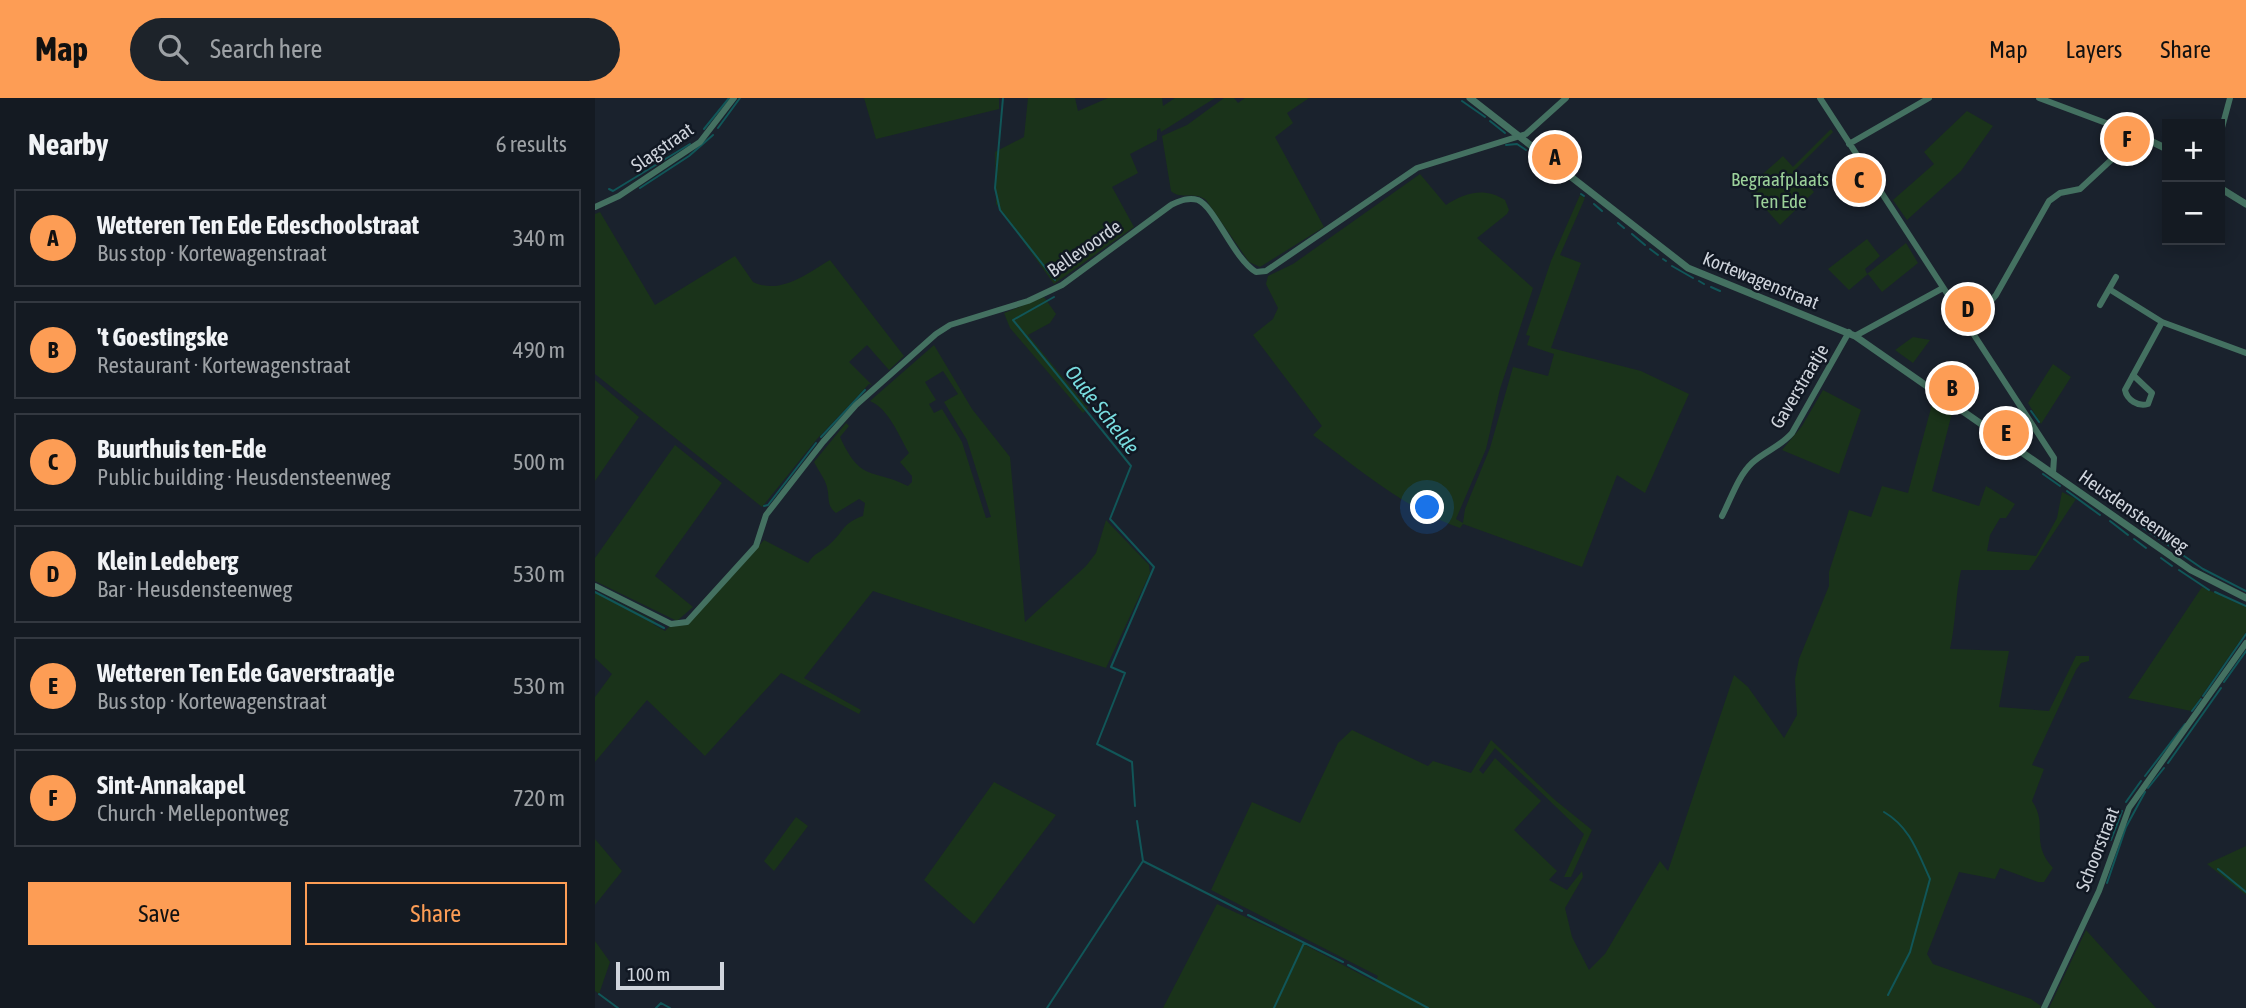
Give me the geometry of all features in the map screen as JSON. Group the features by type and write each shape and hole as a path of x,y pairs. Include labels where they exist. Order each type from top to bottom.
{"street":[{"name":"Slagstraat","path":"595,207 619,196 700,142 734,98"},
{"name":"Kortewagenstraat","path":"1470,98 1688,268 1707,278 1852,334 2053,473"},
{"path":"1520,136 1527,134 1566,98"},
{"name":"Heusdensteenweg","path":"1820,98 2054,458 2053,473 2191,570 2246,598"},
{"path":"1849,144 1929,98"},
{"path":"2039,98 2162,147"},
{"path":"2224,119 2230,98"},
{"path":"1969,327 2002,286 2049,201 2060,193 2080,189 2138,135"},
{"name":"Bellevoorde","path":"595,586 672,624 687,622 756,546 766,515 823,442 856,405 950,325 1052,291 1171,205 1188,199 1205,205 1248,267 1257,272 1266,271 1422,165 1520,136"},
{"path":"2225,191 2246,204"},
{"path":"2099,305 2116,277"},
{"name":"Gaverstraatje","path":"1722,516 1743,474 1753,462 1780,446 1792,433 1852,334 1944,288"},
{"path":"2109,289 2162,322 2246,354"},
{"path":"2133,375 2152,393 2148,404 2139,405 2127,396 2125,390 2133,375 2162,322"},
{"name":"Schoorstraat","path":"2044,1008 2099,891 2129,808 2246,643"}],"green space":[{"path":"864,98 999,98 999,109 876,139"},
{"path":"1028,98 1075,98 1078,111 1108,98 1162,98 1163,106 1175,98 1215,98 1161,132 1160,128 1157,130 1157,140 1130,154 1138,173 1112,187 1134,227 1054,284 996,204 995,152 1024,137"},
{"path":"1224,98 1234,98 1238,103 1245,98 1309,98 1287,113 1293,123 1275,137 1324,227 1260,267 1249,262 1206,200 1171,191 1162,136 1187,125"},
{"path":"1967,111 1993,126 1961,171 1907,220 1893,200 1934,164 1924,152"},
{"name":"Begraafplaats Ten Ede","path":"1831,129 1833,132 1795,170 1814,192 1780,225 1747,188 1783,156 1793,167"},
{"path":"1420,174 1446,205 1468,194 1483,192 1505,200 1509,210 1507,214 1477,238 1533,288 1500,389 1486,449 1456,519 1463,523 1465,509 1490,448 1513,367 1548,376 1554,354 1527,345 1530,336 1526,335 1551,261 1580,195 1585,198 1560,255 1581,263 1551,348 1641,371 1689,394 1645,493 1617,475 1582,567 1463,524 1460,528 1440,520 1383,487 1313,435 1322,426 1253,335 1273,319 1278,308 1266,284 1268,276 1293,264"},
{"path":"600,212 655,305 735,256 753,282 773,286 802,277 830,260 904,356 889,370 867,345 849,362 872,385 869,384 817,439 762,507 595,374 595,214"},
{"path":"1867,239 1880,256 1865,269 1867,274 1906,243 1918,263 1882,292 1868,274 1849,290 1828,269"},
{"path":"1044,297 1056,314 1050,323 1028,335 1088,408 1083,413 1010,328 1004,313"},
{"path":"1913,337 1930,340 1913,363 1895,350"},
{"path":"934,345 972,409 1010,457 1025,622 1086,566 1096,553 1106,520 1149,565 1150,573 1106,668 873,591 804,678 861,710 859,714 781,673 705,756 647,700 595,762 595,697 612,674 595,658 595,591 655,621 653,624 665,631 670,626 688,624 764,540 808,563 847,525 863,516 865,503 859,499 836,513 833,510 826,484 814,462 846,423 849,426 840,437 854,462 868,472 908,486 912,482 912,476 900,462 909,453 888,416 870,401","holes":["943,371 958,394 944,402 967,440 991,517 986,518 962,442 942,409 934,413 929,404 936,400 925,382"]},
{"path":"2053,364 2071,377 2041,424 2028,403"},
{"path":"595,380 639,417 595,481"},
{"path":"1823,390 1861,410 1839,474 1782,450 1802,426"},
{"path":"1934,397 1952,413 1932,491 1979,506 1986,486 2015,504 2006,518 2000,518 1990,535 1987,551 2036,556 2057,518 2062,492 2076,499 2029,570 1961,570 1950,649 2009,651 1999,707 2049,711 2076,656 2089,656 2089,661 2081,663 2076,670 2032,765 2044,769 2032,801 2039,818 2042,850 2053,868 2044,882 2000,868 1995,879 1959,872 1927,954 1933,964 2031,999 2041,1006 2040,1008 1163,1008 1217,904 1294,939 1375,982 1378,976 1211,890 1252,802 1300,823 1338,743 1352,730 1428,766 1433,761 1471,773 1491,740 1555,800 1592,830 1571,877 1564,877 1584,834 1495,748 1479,770 1483,774 1495,758 1541,801 1514,830 1557,871 1549,880 1567,890 1582,871 1583,877 1565,908 1572,937 1589,970 1605,954 1660,861 1668,871 1734,675 1748,687 1784,738 1797,715 1795,679 1799,659 1829,586 1829,572 1849,510 1871,517 1882,486 1908,493"},
{"path":"675,445 722,483 655,576 693,607 677,621 595,581 595,558"},
{"path":"2202,587 2246,607 2246,632 2191,711 2128,698"},
{"path":"994,782 1056,815 974,924 924,880"},
{"path":"796,817 808,826 774,871 764,861"},
{"path":"595,839 622,871 595,905"},
{"path":"2246,846 2246,895 2207,864"},
{"path":"2086,930 2156,1008 2049,1008"},
{"path":"595,941 610,962 599,994 595,991"}],"waterway":[{"path":"704,129 729,98"},
{"path":"718,128 740,98"},
{"name":"Oude Schelde","path":"1003,98 995,188 1000,210 1055,280"},
{"path":"1462,101 1485,117"},
{"path":"1490,121 1505,133"},
{"path":"640,188 689,156 713,135"},
{"path":"609,189 613,191 690,144"},
{"path":"1506,145 1517,144 1526,150"},
{"path":"1530,153 1542,162"},
{"path":"1594,204 1602,211"},
{"path":"1618,223 1624,228"},
{"path":"1632,234 1645,245"},
{"path":"1650,249 1658,255"},
{"path":"1672,266 1693,278"},
{"path":"1699,281 1704,284"},
{"path":"1711,287 1720,291"},
{"name":"Oude Schelde","path":"1054,297 1013,320 1131,466 1110,519 1154,567 1111,667 1125,673 1097,744 1132,762 1135,806"},
{"path":"821,437 865,390"},
{"path":"2031,411 2039,422"},
{"path":"764,506 768,505 816,443"},
{"path":"2043,474 2060,486"},
{"path":"2067,491 2100,515"},
{"path":"2110,521 2128,535"},
{"path":"2142,527 2203,569 2246,591"},
{"path":"2134,539 2146,548"},
{"path":"2161,558 2172,566"},
{"path":"2179,570 2209,590"},
{"path":"595,592 664,628"},
{"path":"2215,592 2246,606"},
{"path":"2203,696 2246,634"},
{"path":"2224,682 2246,651"},
{"path":"2168,763 2221,688"},
{"path":"2192,711 2201,699"},
{"path":"2145,776 2185,724"},
{"path":"2148,788 2164,768"},
{"path":"2126,802 2141,781"},
{"path":"2107,883 2126,827 2145,792"},
{"path":"2111,840 2122,811"},
{"path":"1884,812 1907,833 1930,879 1910,952 1888,995"},
{"name":"Oude Schelde","path":"1137,821 1143,861 1242,911"},
{"path":"1047,1008 1143,861"},
{"path":"2218,869 2246,892"},
{"name":"Oude Schelde","path":"1248,915 1343,962"},
{"path":"1274,1008 1304,943"},
{"name":"Oude Schelde","path":"1348,965 1428,1008"},
{"path":"599,994 618,1008"},
{"path":"656,1008 661,1003 670,1008"}],"place":[{"name":"Sint-Annakapel","path":"2127,139"},
{"name":"Wetteren Ten Ede Edeschoolstraat","path":"1555,157"},
{"name":"Buurthuis ten-Ede","path":"1859,180"},
{"name":"Klein Ledeberg","path":"1968,309"},
{"name":"'t Goestingske","path":"1952,388"},
{"name":"Wetteren Ten Ede Gaverstraatje","path":"2006,433"}]}
